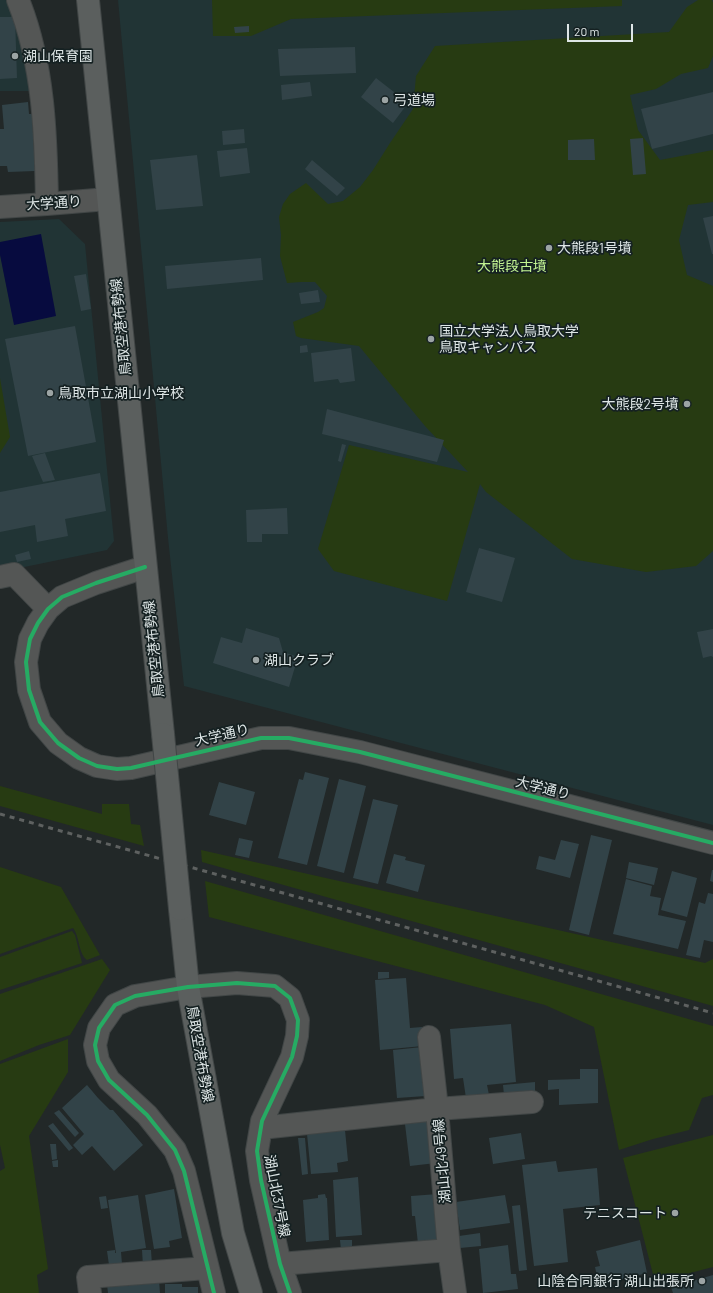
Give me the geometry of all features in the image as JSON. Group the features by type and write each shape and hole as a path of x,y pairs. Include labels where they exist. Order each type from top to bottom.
{"main road":[{"name":"鳥取空港布勢線","path":"88,0 188,987 233,1233 251,1293"}],"street":[{"path":"18,0 26,21 42,96 46,154 47,204"},
{"name":"大学通り","path":"0,207 108,199"},
{"name":"大学通り","path":"145,567 96,583 62,597 48,609 38,623 30,639 26,662 29,690 40,722 58,743 79,758 97,766 131,768 261,738 289,738 360,752 713,843"},
{"path":"7,576 48,609"},
{"name":"湖山北37号線","path":"214,1293 184,1171 176,1150 147,1115 109,1080 98,1061 95,1045 98,1028 114,1005 135,996 188,987 237,983 275,986 290,998 298,1020 297,1036 292,1057 262,1121 257,1151 261,1180 280,1264 290,1293"},
{"path":"429,1037 437,1109 532,1102"},
{"name":"湖山北49号線","path":"261,1128 437,1109 455,1293"},
{"path":"280,1264 450,1250"},
{"path":"90,1293 88,1277 207,1268"}],"shaded area":[{"name":"湖山保育園","path":"0,0 14,0 37,91 0,91"},
{"name":"国立大学法人鳥取大学 鳥取キャンパス","path":"118,0 713,0 713,825 184,686 168,538"},
{"name":"鳥取市立湖山小学校","path":"59,219 85,244 114,541 107,550 0,572 0,222"},
{"path":"41,234 56,316 14,325 0,255 0,242"}],"green space":[{"path":"212,0 622,0 622,6 291,19 251,36 213,36"},
{"name":"大熊段古墳","path":"698,0 712,0 713,3 713,56 708,68 681,74 656,89 630,95 638,130 660,160 713,150 713,202 688,205 679,240 687,275 713,286 713,551 696,566 646,572 572,559 486,492 480,484 447,601 334,571 318,549 349,445 468,472 425,426 359,346 296,336 293,322 324,308 327,296 315,282 287,283 280,256 281,235 279,217 283,204 290,194 306,183 328,204 343,201 360,187 413,109 416,76 435,46 669,32 687,7"},
{"path":"0,378 10,437 0,453"},
{"path":"0,786 102,814 102,804 129,804 131,824 140,825 144,846 0,806"},
{"path":"201,850 705,963 713,959 713,1006 202,862"},
{"path":"0,867 61,887 100,955 87,960 84,957 73,928 0,954"},
{"path":"205,881 713,1026 713,1095 702,1098 689,1130 653,1139 619,1150 594,1027 545,1005 209,917"},
{"path":"72,931 75,935 82,963 0,990 0,957"},
{"path":"102,959 110,970 70,1035 39,1045 0,1061 0,994"},
{"path":"68,1039 68,1072 29,1136 48,1269 37,1275 39,1293 0,1293 0,1171 5,1168 0,1145 0,1064"},
{"name":"テニスコート","path":"713,1135 713,1267 655,1282 623,1158"}],"building":[{"path":"0,17 15,17 17,78 0,79"},
{"path":"249,26 249,32 235,33 234,27"},
{"path":"355,47 356,73 280,76 278,49"},
{"name":"弓道場","path":"376,78 408,103 393,123 361,97"},
{"path":"310,82 312,96 282,100 281,85"},
{"path":"713,92 713,134 652,149 641,109"},
{"path":"28,102 29,114 32,114 35,171 8,172 7,166 0,166 0,129 4,129 2,105"},
{"path":"244,129 245,143 223,145 222,131"},
{"path":"643,138 646,174 633,175 630,139"},
{"path":"594,139 595,160 568,160 568,140"},
{"path":"247,148 250,173 220,177 217,151"},
{"path":"197,155 203,206 156,210 150,160"},
{"path":"312,160 345,188 337,196 305,169"},
{"path":"713,216 713,254 712,254 703,218"},
{"path":"261,258 263,280 167,289 165,266"},
{"path":"86,274 91,309 81,311 74,276"},
{"path":"318,290 320,302 301,304 299,293"},
{"path":"75,326 96,442 28,456 5,339"},
{"path":"307,345 308,352 300,353 300,346"},
{"path":"351,348 355,381 340,383 338,379 314,382 311,353"},
{"path":"327,409 444,440 437,462 322,434"},
{"path":"342,444 346,445 341,462 338,461"},
{"path":"45,453 55,480 43,482 32,456"},
{"path":"100,473 106,511 65,519 68,536 37,542 35,525 0,532 0,492"},
{"path":"287,508 288,534 262,534 262,542 247,542 246,510"},
{"path":"479,548 515,558 502,602 466,592"},
{"path":"29,551 31,559 17,562 15,555"},
{"name":"湖山クラブ","path":"246,628 279,638 283,652 298,657 289,687 213,663 221,637 242,643"},
{"path":"713,629 713,657 703,658 697,632"},
{"path":"305,772 329,778 307,865 278,858 299,779 303,780"},
{"path":"339,779 366,786 344,873 317,866"},
{"path":"219,782 255,792 246,825 209,815"},
{"path":"373,799 398,805 378,884 353,878"},
{"path":"591,835 612,840 589,935 569,930"},
{"path":"239,838 253,841 249,858 235,855"},
{"path":"561,840 579,844 570,878 536,869 539,856 555,860"},
{"path":"394,854 406,857 405,860 425,865 418,892 386,883"},
{"path":"629,862 658,868 654,885 626,878"},
{"path":"713,870 713,882 710,881"},
{"path":"672,871 697,878 687,917 661,910"},
{"path":"626,879 652,886 650,896 661,898 658,915 686,921 678,949 613,934"},
{"path":"708,893 713,894 713,942 704,940 700,958 686,955 699,902 705,904"},
{"path":"378,972 389,972 389,978 378,979"},
{"path":"406,978 410,1028 422,1027 423,1046 380,1050 375,980"},
{"path":"511,1024 516,1082 487,1085 489,1095 466,1098 463,1078 454,1079 450,1029"},
{"path":"422,1047 426,1096 397,1098 393,1050"},
{"path":"580,1069 598,1069 598,1103 559,1105 559,1089 548,1090 548,1080 580,1079"},
{"path":"535,1082 535,1092 504,1095 503,1085"},
{"path":"87,1085 110,1110 113,1110 143,1145 114,1171 92,1146 82,1155 73,1145 84,1134 62,1108"},
{"path":"59,1110 79,1133 75,1137 54,1113"},
{"path":"431,1121 436,1163 410,1166 405,1124"},
{"path":"53,1123 73,1148 69,1151 48,1126"},
{"path":"345,1130 348,1161 337,1163 338,1172 311,1174 307,1134"},
{"path":"521,1133 525,1159 493,1164 489,1138"},
{"path":"298,1138 305,1138 308,1174 302,1175"},
{"path":"50,1144 56,1144 57,1159 52,1160"},
{"path":"58,1160 58,1167 53,1167 52,1161"},
{"path":"556,1161 558,1172 597,1168 600,1205 563,1209 568,1262 534,1266 522,1165"},
{"path":"358,1177 362,1235 336,1237 333,1180"},
{"path":"174,1189 182,1238 169,1241 170,1247 154,1249 145,1195"},
{"path":"325,1194 327,1198 329,1240 306,1242 303,1200 318,1198 318,1195"},
{"path":"438,1194 442,1242 418,1244 415,1216 412,1216 411,1196"},
{"path":"138,1195 146,1248 121,1252 122,1264 109,1265 107,1251 115,1250 116,1253 108,1200"},
{"path":"505,1195 510,1223 460,1230 456,1202"},
{"path":"106,1196 108,1208 101,1209 99,1197"},
{"path":"520,1205 527,1270 519,1271 512,1206"},
{"path":"480,1233 481,1246 460,1248 459,1236"},
{"path":"340,1240 352,1240 352,1249 341,1250"},
{"path":"640,1240 647,1273 599,1285 595,1267 600,1266 596,1251"},
{"path":"508,1245 511,1274 516,1274 518,1289 483,1293 479,1249"},
{"path":"142,1250 151,1250 152,1265 143,1266"},
{"name":"山陰合同銀行 湖山出張所","path":"713,1275 713,1293 673,1293 671,1287"},
{"path":"159,1280 160,1293 124,1293 123,1283"},
{"path":"123,1283 124,1293 108,1293 107,1285"},
{"path":"165,1284 182,1284 182,1287 198,1287 198,1293 165,1293"}],"railway":[{"path":"0,814 713,1013"}],"cycle path":[{"path":"145,567 96,583 62,597 48,609 38,623 30,639 26,662 29,690 40,722 58,743 79,758 97,766 117,769 131,768 261,738 289,738 360,752 713,843"},
{"path":"214,1293 184,1171 175,1150 147,1115 109,1080 98,1061 95,1045 99,1028 115,1005 135,996 188,987 237,983 275,986 290,998 298,1020 297,1036 292,1057 262,1121 257,1151 261,1180 280,1264 290,1293"}],"place":[{"name":"湖山保育園","path":"15,56"},
{"name":"弓道場","path":"385,100"},
{"name":"大熊段1号墳","path":"549,248"},
{"name":"国立大学法人鳥取大学 鳥取キャンパス","path":"431,339"},
{"name":"鳥取市立湖山小学校","path":"50,393"},
{"name":"大熊段2号墳","path":"687,404"},
{"name":"湖山クラブ","path":"256,660"},
{"name":"テニスコート","path":"675,1213"},
{"name":"山陰合同銀行 湖山出張所","path":"702,1281"}]}
